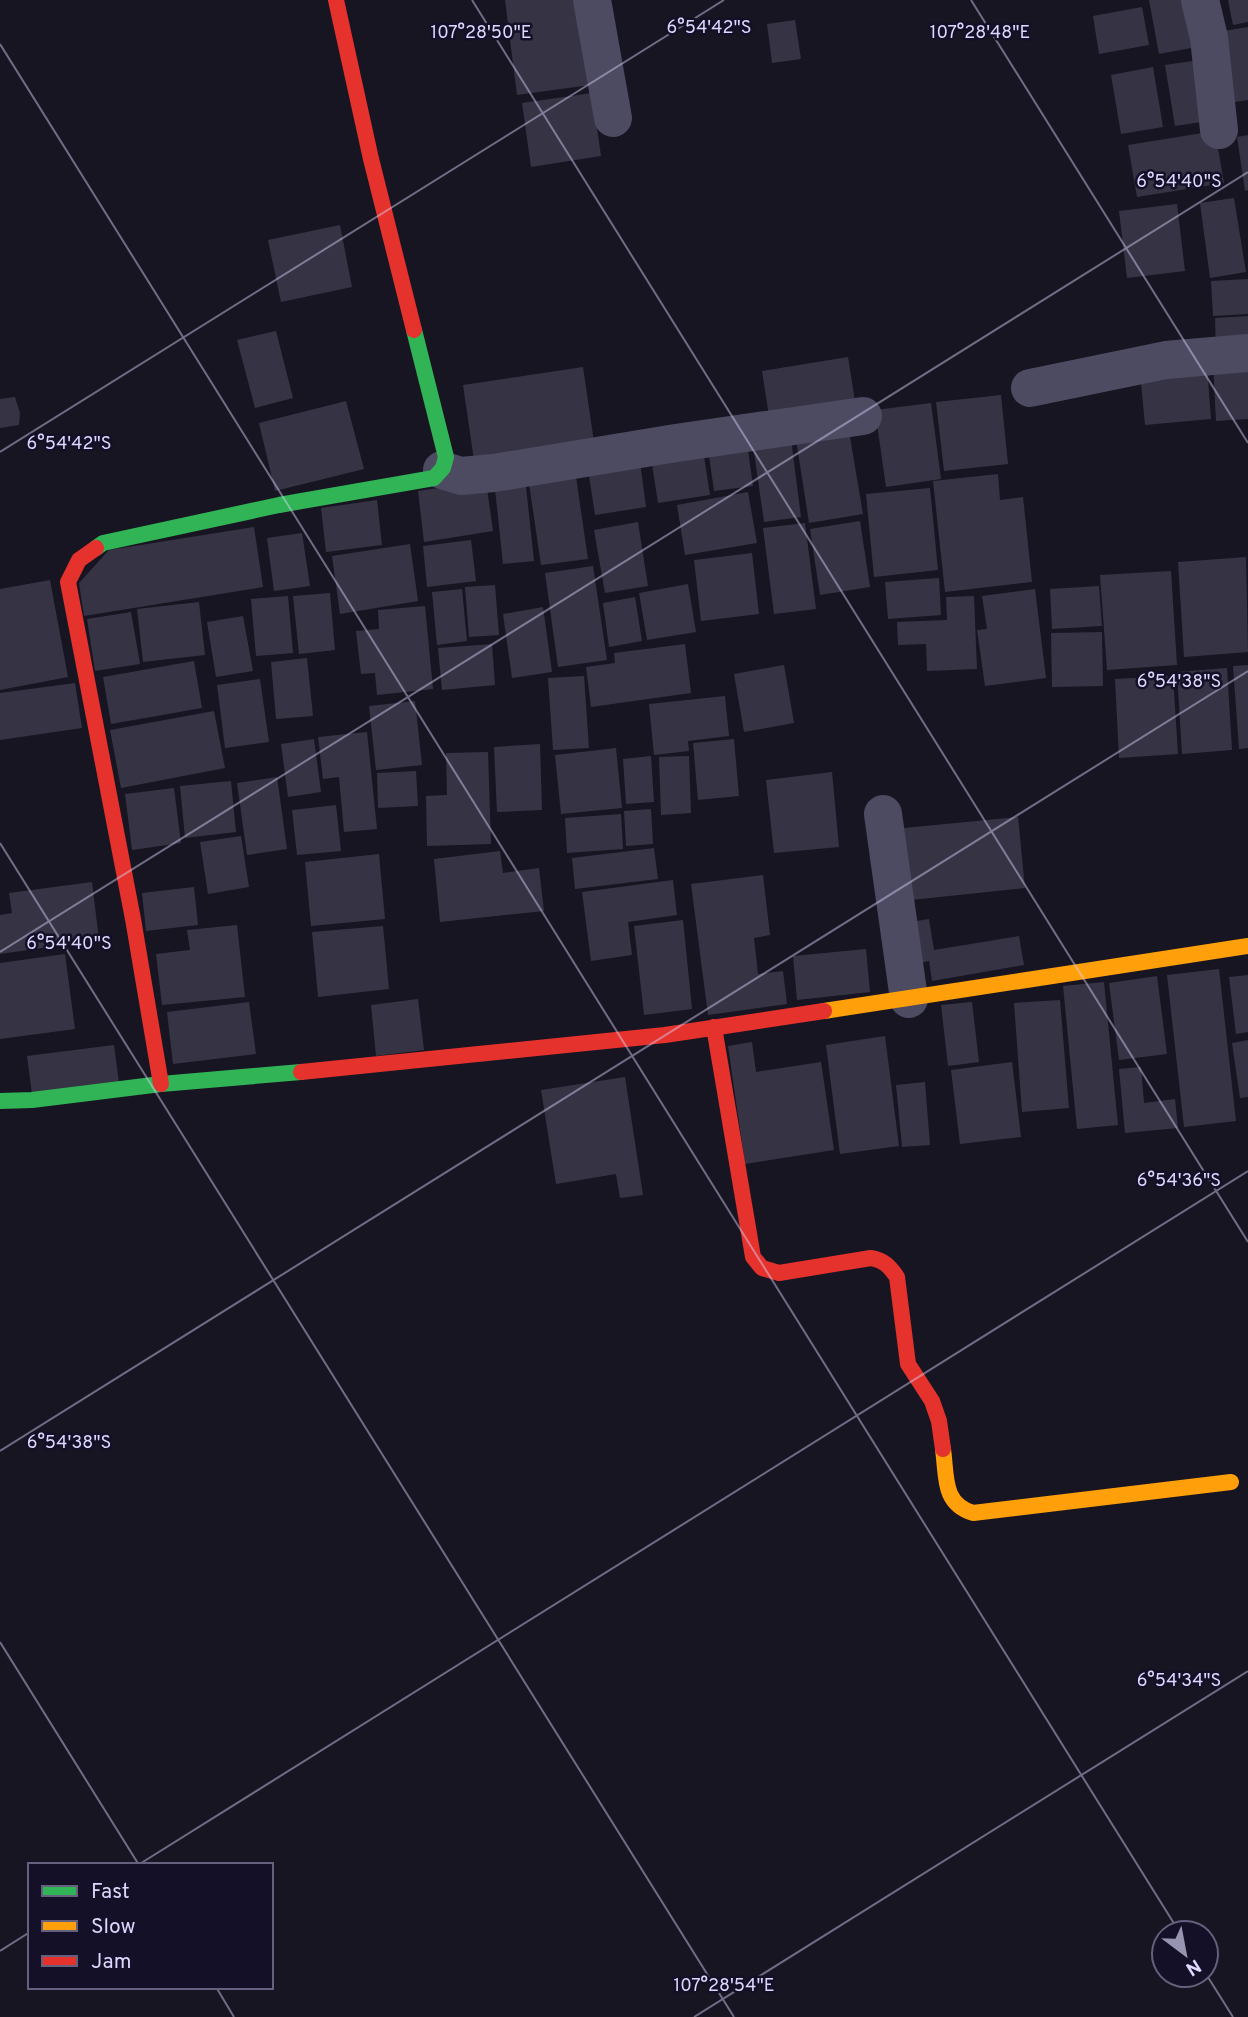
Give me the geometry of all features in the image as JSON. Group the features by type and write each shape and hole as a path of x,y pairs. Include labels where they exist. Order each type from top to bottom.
{"street":[{"path":"161,1084 133,919 68,582 79,560 103,543 279,505 430,480 442,470 446,457 371,159 336,0"},
{"path":"593,0 613,118"},
{"path":"1200,0 1209,38 1219,130"},
{"path":"1030,388 1166,360 1248,353"},
{"path":"442,470 461,476 494,473 863,416"},
{"path":"883,814 909,999"},
{"path":"0,1101 378,1066 665,1035 1248,946"},
{"path":"714,1027 752,1255 758,1266 765,1271 779,1273 871,1258 883,1260 889,1265 897,1277 908,1364 911,1374 932,1401 937,1416 949,1494 953,1503 961,1510 973,1513 1230,1482"}],"building":[{"path":"505,0 579,0 590,85 517,95"},
{"path":"1149,0 1194,0 1202,46 1159,54"},
{"path":"1228,0 1248,0 1248,22 1233,25"},
{"path":"1142,7 1149,45 1099,54 1093,16"},
{"path":"795,20 801,59 772,63 767,24"},
{"path":"1248,27 1248,100 1229,103 1217,32"},
{"path":"1206,59 1215,120 1175,126 1165,65"},
{"path":"1153,67 1163,127 1121,134 1111,75"},
{"path":"592,93 601,156 531,167 522,103"},
{"path":"1215,131 1224,183 1137,197 1128,145"},
{"path":"1248,135 1248,190 1245,191 1237,137"},
{"path":"1234,198 1246,272 1210,278 1200,203"},
{"path":"1177,204 1185,271 1127,278 1119,211"},
{"path":"340,225 352,287 281,302 268,240"},
{"path":"1248,279 1248,314 1213,316 1211,281"},
{"path":"1248,316 1248,348 1216,350 1215,318"},
{"path":"276,331 293,398 255,408 237,340"},
{"path":"848,357 855,401 769,416 762,371"},
{"path":"1248,360 1248,419 1216,421 1213,362"},
{"path":"1207,366 1211,419 1145,425 1140,372"},
{"path":"583,367 595,449 475,467 463,385"},
{"path":"1001,395 1008,464 944,471 936,402"},
{"path":"15,397 20,413 19,425 0,428 0,399"},
{"path":"346,401 364,469 275,491 259,423"},
{"path":"931,403 941,479 886,487 875,410"},
{"path":"848,425 863,514 809,523 795,433"},
{"path":"791,439 801,517 764,522 753,445"},
{"path":"747,443 753,486 714,491 708,449"},
{"path":"703,450 710,495 658,503 651,458"},
{"path":"640,462 646,507 595,515 588,469"},
{"path":"575,470 588,559 541,565 528,477"},
{"path":"998,474 1000,500 1023,497 1032,582 945,592 933,481"},
{"path":"525,477 534,561 503,564 494,480"},
{"path":"486,481 493,531 424,542 418,491"},
{"path":"930,488 938,570 874,577 866,494"},
{"path":"748,492 757,543 685,555 677,505"},
{"path":"377,500 382,545 326,552 321,508"},
{"path":"860,521 870,587 820,595 810,529"},
{"path":"638,522 648,586 605,593 594,530"},
{"path":"805,523 816,609 774,614 763,528"},
{"path":"254,527 263,587 84,616 79,583 109,550"},
{"path":"302,533 310,586 274,591 267,538"},
{"path":"471,540 476,581 427,587 423,546"},
{"path":"410,544 418,601 340,614 332,556"},
{"path":"752,553 759,614 701,621 694,560"},
{"path":"1246,557 1248,652 1184,657 1178,562"},
{"path":"593,566 607,660 558,667 545,573"},
{"path":"1171,571 1177,665 1107,670 1100,575"},
{"path":"939,578 941,615 888,619 885,582"},
{"path":"50,580 68,677 0,690 0,589"},
{"path":"688,584 696,632 647,640 639,593"},
{"path":"495,585 499,635 469,637 465,587"},
{"path":"1099,586 1102,626 1052,629 1050,589"},
{"path":"462,589 467,641 437,645 432,592"},
{"path":"1035,589 1046,678 985,686 977,630 987,629 982,596"},
{"path":"330,593 335,650 299,654 293,596"},
{"path":"288,596 293,653 256,656 251,599"},
{"path":"974,596 977,669 927,671 926,644 898,645 897,622 947,620 946,597"},
{"path":"635,597 642,641 609,647 603,603"},
{"path":"199,602 205,655 143,662 137,609"},
{"path":"425,606 433,689 377,695 375,673 361,674 356,631 379,629 378,610"},
{"path":"543,607 552,672 512,678 503,614"},
{"path":"131,612 140,664 95,671 87,619"},
{"path":"243,616 253,671 216,677 207,622"},
{"path":"1102,632 1103,686 1052,687 1051,633"},
{"path":"492,644 495,685 442,690 438,648"},
{"path":"685,644 691,693 591,707 586,667 615,663 614,653"},
{"path":"307,658 313,716 276,719 271,662"},
{"path":"194,661 202,708 111,724 103,677"},
{"path":"784,665 794,723 744,732 734,674"},
{"path":"1248,665 1248,748 1239,749 1233,666"},
{"path":"1227,668 1232,750 1182,754 1177,672"},
{"path":"584,676 589,748 553,750 548,678"},
{"path":"1173,676 1178,754 1119,758 1115,679"},
{"path":"260,679 269,742 225,748 217,685"},
{"path":"75,683 82,728 0,740 0,693"},
{"path":"725,696 729,736 688,741 689,751 654,755 649,704"},
{"path":"415,701 422,765 376,770 369,706"},
{"path":"214,711 225,768 121,788 110,730"},
{"path":"367,732 377,829 344,832 339,777 323,779 318,737"},
{"path":"314,739 321,792 288,797 281,744"},
{"path":"734,739 739,796 698,800 693,743"},
{"path":"540,744 542,810 497,812 494,747"},
{"path":"616,748 622,808 561,814 555,755"},
{"path":"488,752 491,844 427,846 426,796 447,795 446,753"},
{"path":"651,756 654,802 626,804 623,759"},
{"path":"689,756 691,813 661,815 659,757"},
{"path":"416,771 418,806 378,808 377,773"},
{"path":"832,772 839,847 774,853 766,780"},
{"path":"277,777 287,849 247,855 237,783"},
{"path":"231,781 236,832 185,838 180,786"},
{"path":"174,788 181,843 132,850 125,794"},
{"path":"336,805 341,851 297,855 292,810"},
{"path":"651,809 653,844 626,846 624,811"},
{"path":"621,814 623,849 567,853 565,818"},
{"path":"1018,817 1025,888 911,900 904,828"},
{"path":"241,836 249,887 208,894 200,842"},
{"path":"654,848 658,879 575,889 572,858"},
{"path":"500,851 503,873 539,868 544,911 440,922 434,859"},
{"path":"379,854 385,919 311,926 305,862"},
{"path":"763,875 770,935 754,938 758,974 783,971 787,1004 708,1015 691,884"},
{"path":"673,880 677,915 628,922 632,955 591,961 582,892"},
{"path":"92,882 99,940 0,954 0,915 12,913 9,893"},
{"path":"194,887 198,925 146,931 142,893"},
{"path":"929,919 934,950 1019,936 1024,965 932,981 929,961 911,965 904,923"},
{"path":"683,920 692,1009 644,1015 634,926"},
{"path":"237,925 245,997 162,1005 156,954 190,950 187,930"},
{"path":"383,926 389,989 318,997 312,932"},
{"path":"866,949 870,992 797,1000 793,956"},
{"path":"65,954 75,1029 0,1039 0,963"},
{"path":"1219,969 1236,1121 1184,1127 1167,975"},
{"path":"1248,975 1248,1032 1236,1034 1229,977"},
{"path":"1157,976 1167,1054 1119,1060 1109,983"},
{"path":"1104,982 1118,1125 1077,1129 1063,986"},
{"path":"418,999 424,1050 376,1056 371,1005"},
{"path":"1060,1000 1069,1108 1022,1112 1014,1003"},
{"path":"249,1002 256,1054 173,1064 167,1012"},
{"path":"972,1002 979,1062 948,1066 941,1005"},
{"path":"885,1036 899,1146 840,1154 826,1045"},
{"path":"1248,1040 1248,1097 1240,1098 1232,1043"},
{"path":"752,1042 756,1072 821,1062 834,1150 745,1164 728,1046"},
{"path":"114,1045 119,1083 32,1094 27,1056"},
{"path":"1012,1062 1021,1137 960,1144 951,1070"},
{"path":"1141,1067 1144,1103 1175,1099 1178,1128 1125,1133 1119,1069"},
{"path":"625,1077 643,1195 620,1198 616,1174 556,1184 541,1090"},
{"path":"925,1082 930,1145 902,1147 896,1085"}],"traffic: fast":[{"path":"96,548 103,543 279,505 434,478 443,468 446,457 414,330"},
{"path":"0,1101 301,1072"}],"traffic: slow":[{"path":"824,1011 1248,946"},
{"path":"943,1449 951,1496 963,1509 973,1513 1231,1482"}],"traffic: jam":[{"path":"336,0 371,159 414,330"},
{"path":"96,548 79,560 68,582 133,919 161,1084"},
{"path":"301,1072 665,1035 824,1011"},
{"path":"714,1027 753,1257 762,1268 779,1273 871,1258 880,1260 889,1267 897,1277 908,1364 932,1401 939,1421 943,1449"}]}
